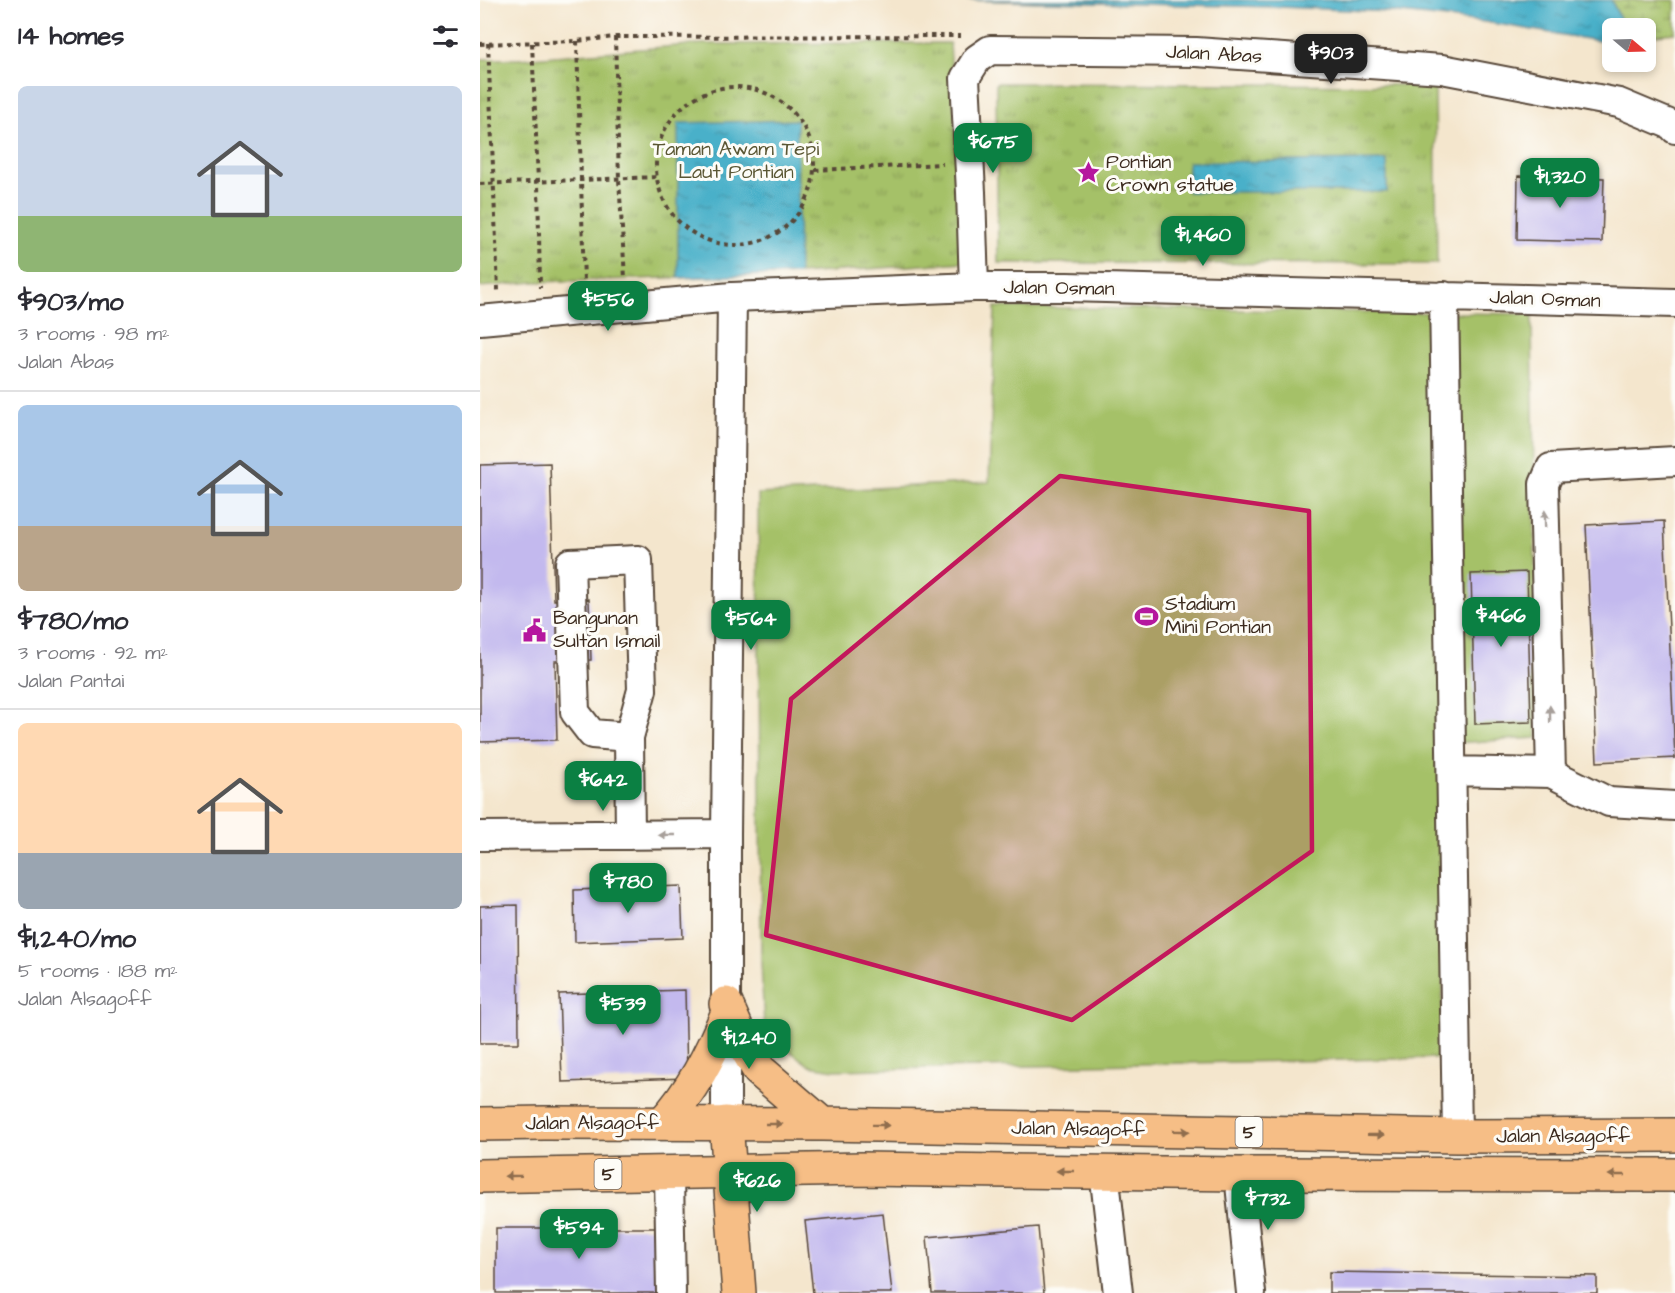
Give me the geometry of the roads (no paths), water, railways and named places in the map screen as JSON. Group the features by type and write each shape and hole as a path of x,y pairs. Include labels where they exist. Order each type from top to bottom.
{"main road":[{"path":"663,1123 684,1100 711,1055 726,1011"},
{"path":"726,1011 759,1070 822,1124"},
{"name":"Jalan Alsagoff","path":"480,1124 822,1124 1457,1136 1675,1135"},
{"path":"726,1124 739,1293"},
{"name":"Jalan Alsagoff","path":"480,1176 862,1169 1239,1174 1675,1175"}],"street":[{"name":"Jalan Abas","path":"974,287 965,78 977,59 990,50 1196,52 1442,69 1619,103 1674,126 1675,129"},
{"name":"Jalan Osman","path":"490,320 732,297 974,287 1067,287 1675,303"},
{"path":"1444,296 1457,1136"},
{"path":"726,1124 726,834 732,297"},
{"path":"1551,772 1544,484 1551,468 1675,461"},
{"path":"629,737 592,734 575,712 570,562 638,560 642,690 629,737 630,835"},
{"path":"1452,771 1551,772 1609,802 1675,806"},
{"path":"480,836 726,834"},
{"path":"1104,1171 1118,1293"},
{"path":"669,1173 671,1293"},
{"path":"1239,1174 1251,1293"}],"water":[{"path":"957,0 1611,0 1620,18 1602,18 1602,41 1485,22 1391,12 1280,7"},
{"path":"797,120 799,274 678,278 678,123"},
{"path":"1387,160 1387,192 1188,192 1188,162"}],"place":[{"name":"Pontian Crown statue","path":"1088,173"},
{"name":"Stadium Mini Pontian","path":"1147,616"},
{"name":"Bangunan Sultan Ismail","path":"535,630"}],"park label":[{"name":"Taman Awam Tepi Laut Pontian","path":"736,160"}]}
